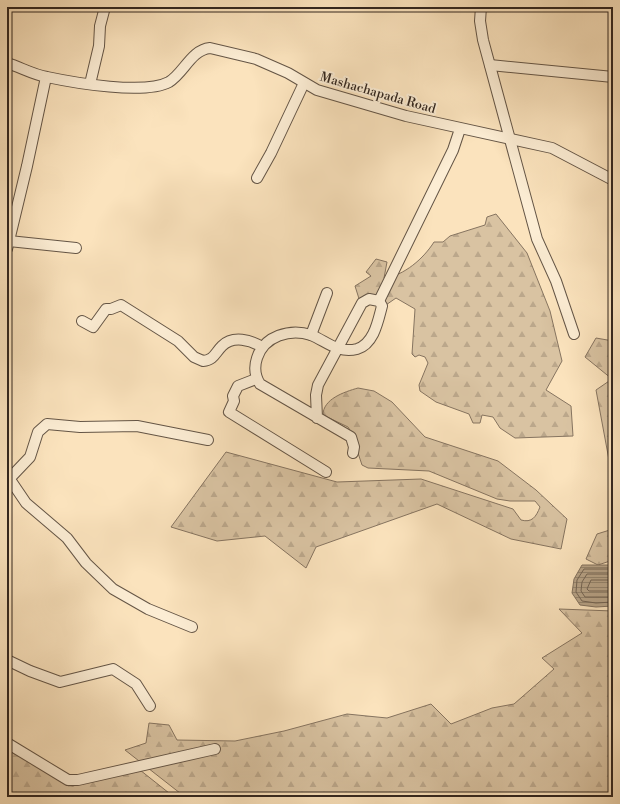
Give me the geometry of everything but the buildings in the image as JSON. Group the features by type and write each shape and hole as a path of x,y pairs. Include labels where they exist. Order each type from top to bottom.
{"street":[{"path":"90,84 99,46 100,26 105,7"},
{"path":"481,7 481,30 537,239 556,281 574,334"},
{"name":"Mashachapada Road","path":"7,63 46,77 90,84 146,88 168,82 177,76 203,48 210,48 256,59 288,73 317,90 351,100 460,129 510,137 552,148 613,180"},
{"path":"490,65 613,77"},
{"path":"46,77 28,166 8,244 76,248"},
{"path":"257,178 271,153 304,83"},
{"path":"379,301 452,150 460,129"},
{"path":"311,335 327,293"},
{"path":"317,418 316,395 318,385 337,349 362,303 369,299 379,301 382,306 374,332 364,346 356,350 337,349 311,335 282,334 269,339 262,347 257,358 255,369 256,379 260,384 317,418 351,438 354,447 353,453"},
{"path":"82,321 93,326 106,309 111,309 120,305 178,341 194,357 203,361 214,358 221,347 229,342 248,340 262,347"},
{"path":"256,379 238,386 232,396 234,401 229,412 326,472"},
{"path":"192,627 148,610 113,589 86,563 66,538 26,503 8,476 30,457 38,432 46,424 80,427 137,426 208,440"},
{"path":"7,660 30,671 60,682 113,669 136,684 150,706"},
{"path":"7,743 68,780 78,780 215,749"}],"green space":[{"path":"496,214 527,253 550,311 562,361 546,390 571,406 573,436 515,438 500,428 493,417 482,415 480,423 473,423 469,414 436,402 420,391 419,385 428,363 425,357 419,355 415,357 412,354 415,309 396,298 383,307 371,300 361,305 355,286 371,276 366,272 376,259 387,262 384,278 399,274 419,260 434,242 443,242 450,236 485,225 487,217"},
{"path":"596,338 613,341 613,462 609,460 596,390 612,379 585,357"},
{"path":"358,388 374,391 392,402 425,437 498,461 536,490 567,519 561,549 511,539 437,504 316,547 306,568 265,536 217,541 171,527 226,452 337,482 421,479 513,509 521,520 531,520 537,514 540,507 535,501 510,501 497,499 429,471 368,468 362,465 348,427 323,415 324,409 330,400"},
{"path":"613,529 613,560 598,565 586,559 597,534"},
{"path":"559,609 613,611 613,797 185,797 125,750 146,743 149,723 169,725 177,740 235,741 284,731 347,714 387,718 431,704 451,724 492,708 514,704 554,669 542,658 582,633"},
{"path":"7,746 72,786 140,770 174,797 7,797"}],"water":[{"path":"582,565 613,565 613,606 596,607 580,605 572,593 574,579"}]}
